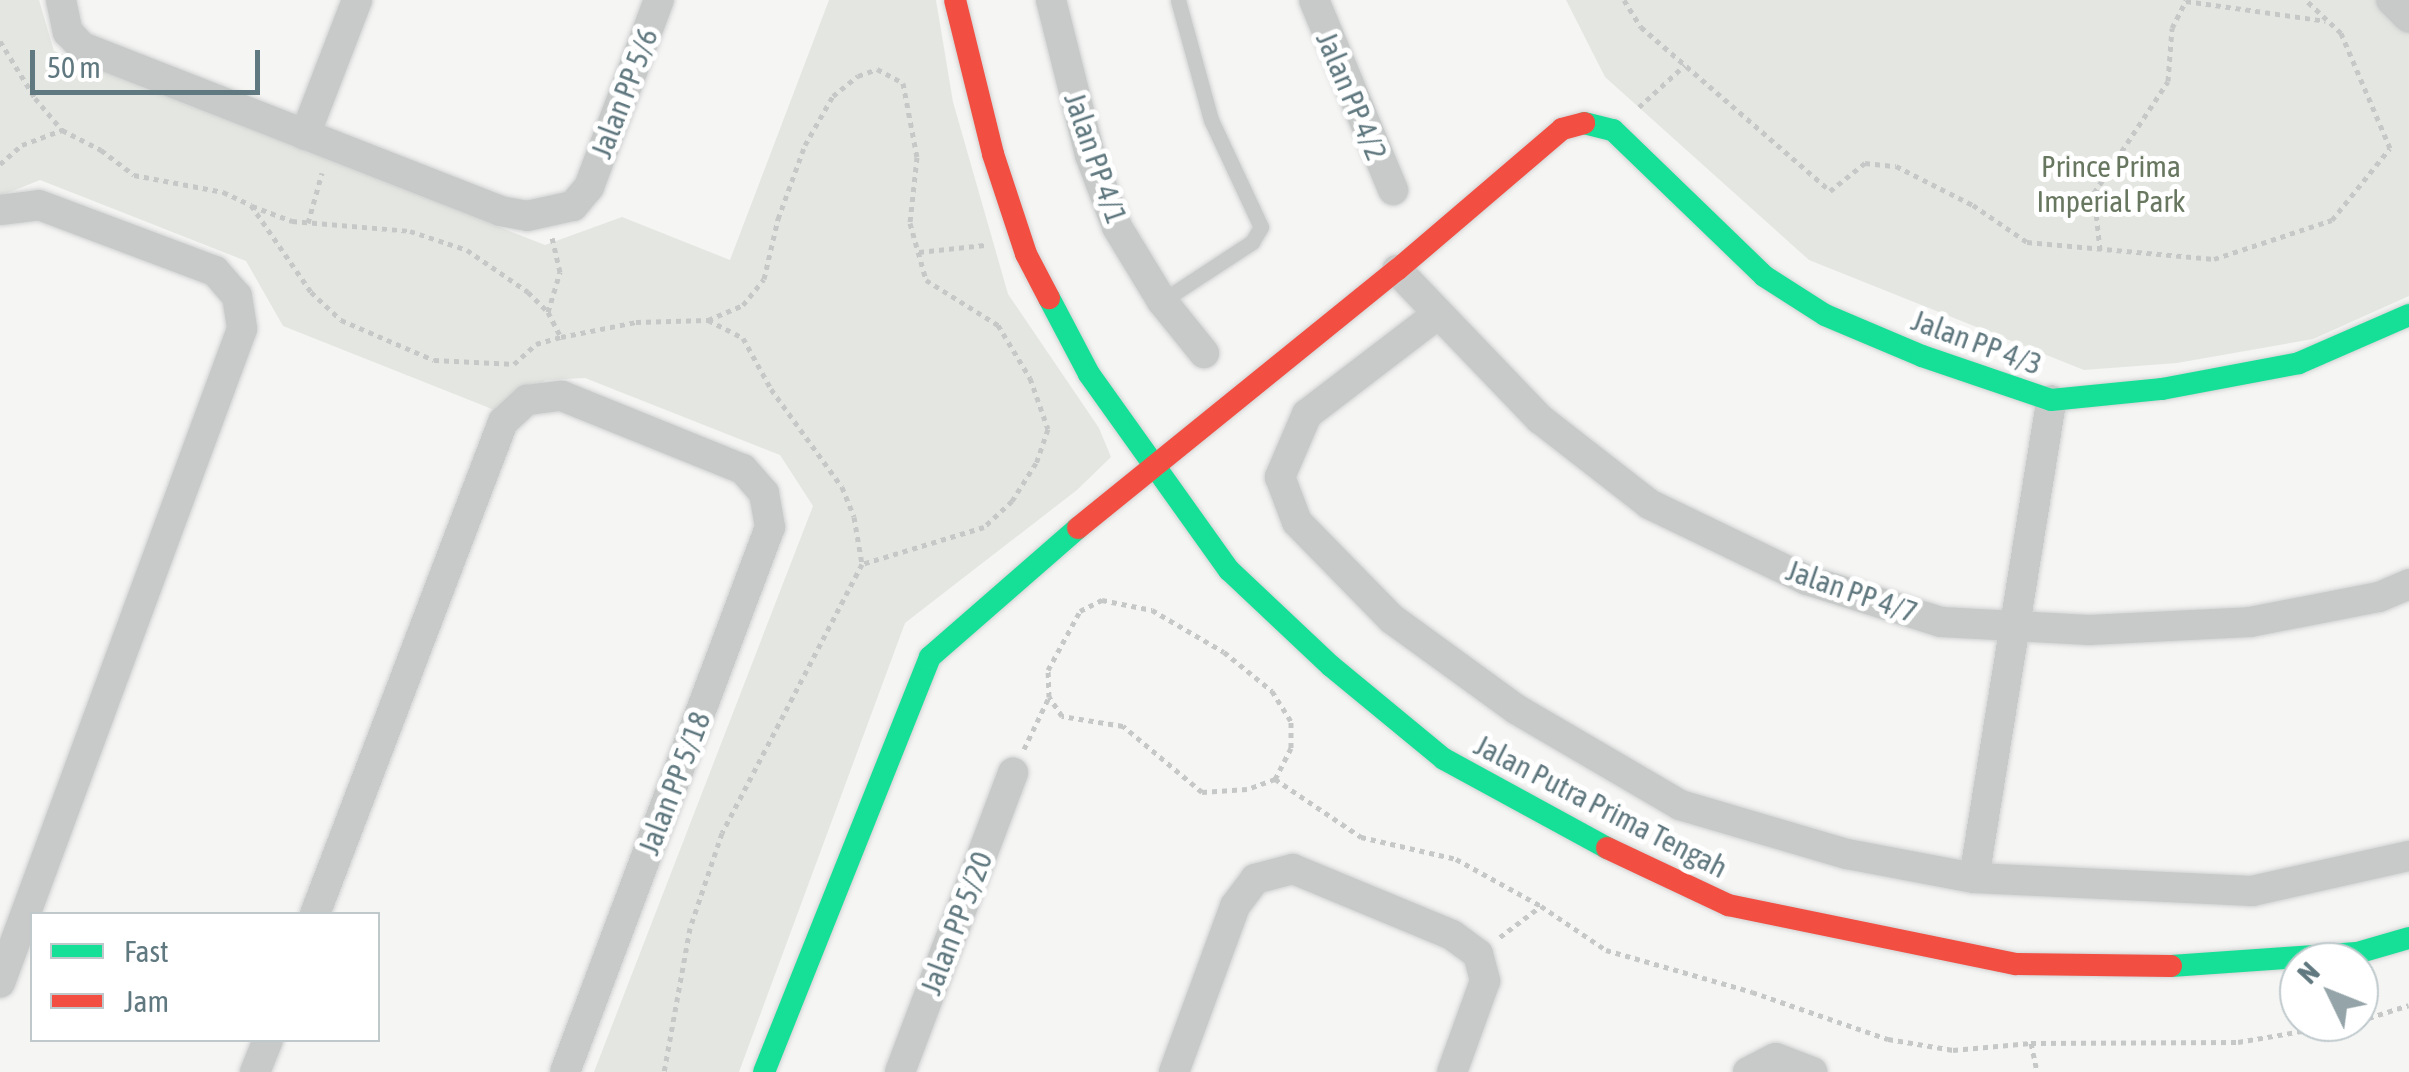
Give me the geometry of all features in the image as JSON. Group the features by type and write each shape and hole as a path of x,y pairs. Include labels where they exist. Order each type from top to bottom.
{"street":[{"path":"61,0 68,32 82,47 500,211 527,216 552,214"},
{"path":"318,140 357,0"},
{"name":"Jalan PP 5/6","path":"552,214 572,206 589,186 659,0"},
{"name":"Jalan Putra Prima Tengah","path":"955,0 993,154 1019,232 1089,374 1229,570 1331,666 1444,760 1582,836 1728,905 2016,964 2204,967 2356,954 2409,938"},
{"name":"Jalan PP 4/1","path":"1051,0 1090,155 1117,227 1162,300 1204,353"},
{"name":"Jalan PP 4/2","path":"1314,0 1393,190"},
{"path":"2391,0 2409,18"},
{"name":"Jalan PP 4/3","path":"1397,270 1562,129 1590,120 1613,130 1764,276 1826,315 1922,356 2051,400 2162,389 2299,363 2409,316"},
{"path":"0,210 39,205 215,271 237,296 242,329 0,984"},
{"path":"764,1072 930,657 1152,464 1397,270"},
{"name":"Jalan PP 4/7","path":"1397,270 1540,420 1650,504 1806,580 1941,622 2089,630 2250,622 2379,597 2409,584"},
{"path":"1438,314 1307,414 1280,477 1297,522 1392,619 1516,709 1680,804 1847,854 1974,878 2252,891 2409,856"},
{"name":"Jalan PP 5/18","path":"317,912 503,422 527,400 562,396 743,469 764,493 770,527 565,1072"},
{"path":"1974,878 2051,400"},
{"name":"Jalan PP 5/20","path":"900,1072 1013,774"},
{"path":"1174,1072 1234,906 1254,879 1293,869 1452,935 1478,954 1486,981 1452,1072"},
{"path":"256,1072 267,1042"},
{"path":"1750,1070 1776,1058 1812,1072"}],"lane":[{"path":"1162,300 1252,242 1261,227 1211,120 1178,0"}],"path":[{"path":"1624,0 1641,27 1830,191 1865,164 1896,166 1973,206 2026,242 2214,259 2332,220 2390,148 2341,33 2306,0"},
{"path":"2100,250 2094,192 2168,81 2172,28 2186,0 2329,22"},
{"path":"0,41 35,98 62,130 101,150 134,174 171,186 223,192 251,206 308,223 410,231 467,250 548,312 561,337"},
{"path":"1613,130 1685,65"},
{"path":"251,206 311,292 342,320 434,360 514,364 536,344 561,337 636,322 708,320 743,304 764,278 778,219 805,145 833,96 858,76 877,69 904,84 917,157 910,223 926,280 998,325 1030,378 1048,429 1036,462 1012,501 984,527 862,564"},
{"path":"0,164 22,145 62,130"},
{"path":"308,223 318,140"},
{"path":"548,312 560,272 552,252 552,214"},
{"path":"918,252 988,244 1019,232"},
{"path":"664,1072 690,928 722,833 862,564 854,517 842,487 770,390 742,338 708,320"},
{"path":"1013,774 1049,697 1048,670 1080,611 1102,600 1152,610 1224,652 1272,692 1291,722 1290,748 1275,779 1247,789 1202,792 1123,726 1062,716 1049,697"},
{"path":"1275,779 1362,837 1456,859 1541,906 1606,950 1752,992 1888,1040 1953,1050 2031,1044 2238,1042 2279,1035"},
{"path":"1478,954 1541,906"},
{"path":"2379,1015 2409,1006"},
{"path":"2031,1044 2037,1072"}],"green space":[{"path":"0,0 39,0 54,51 545,245 622,217 730,260 829,0 936,0 953,102 1008,294 1099,428 1111,457 1077,490 905,623 739,1072 594,1072 813,506 780,455 585,378 546,380 497,411 283,326 246,261 40,180 0,196"},
{"name":"Prince Prima Imperial Park","path":"1566,0 2380,0 2409,28 2409,296 2313,339 2177,363 2084,370 1809,260 1605,77"}],"traffic: fast":[{"path":"1584,123 1613,130 1764,276 1825,315 1922,356 2051,400 2162,389 2299,363 2409,315"},
{"path":"1049,298 1089,374 1229,570 1331,666 1444,759 1607,848"},
{"path":"764,1072 930,657 1078,528"},
{"path":"2171,966 2357,953 2409,938"}],"traffic: jam":[{"path":"955,0 993,154 1026,254 1049,298"},
{"path":"1078,528 1397,270 1562,129 1584,123"},
{"path":"1607,848 1728,905 2016,964 2171,966"}]}
